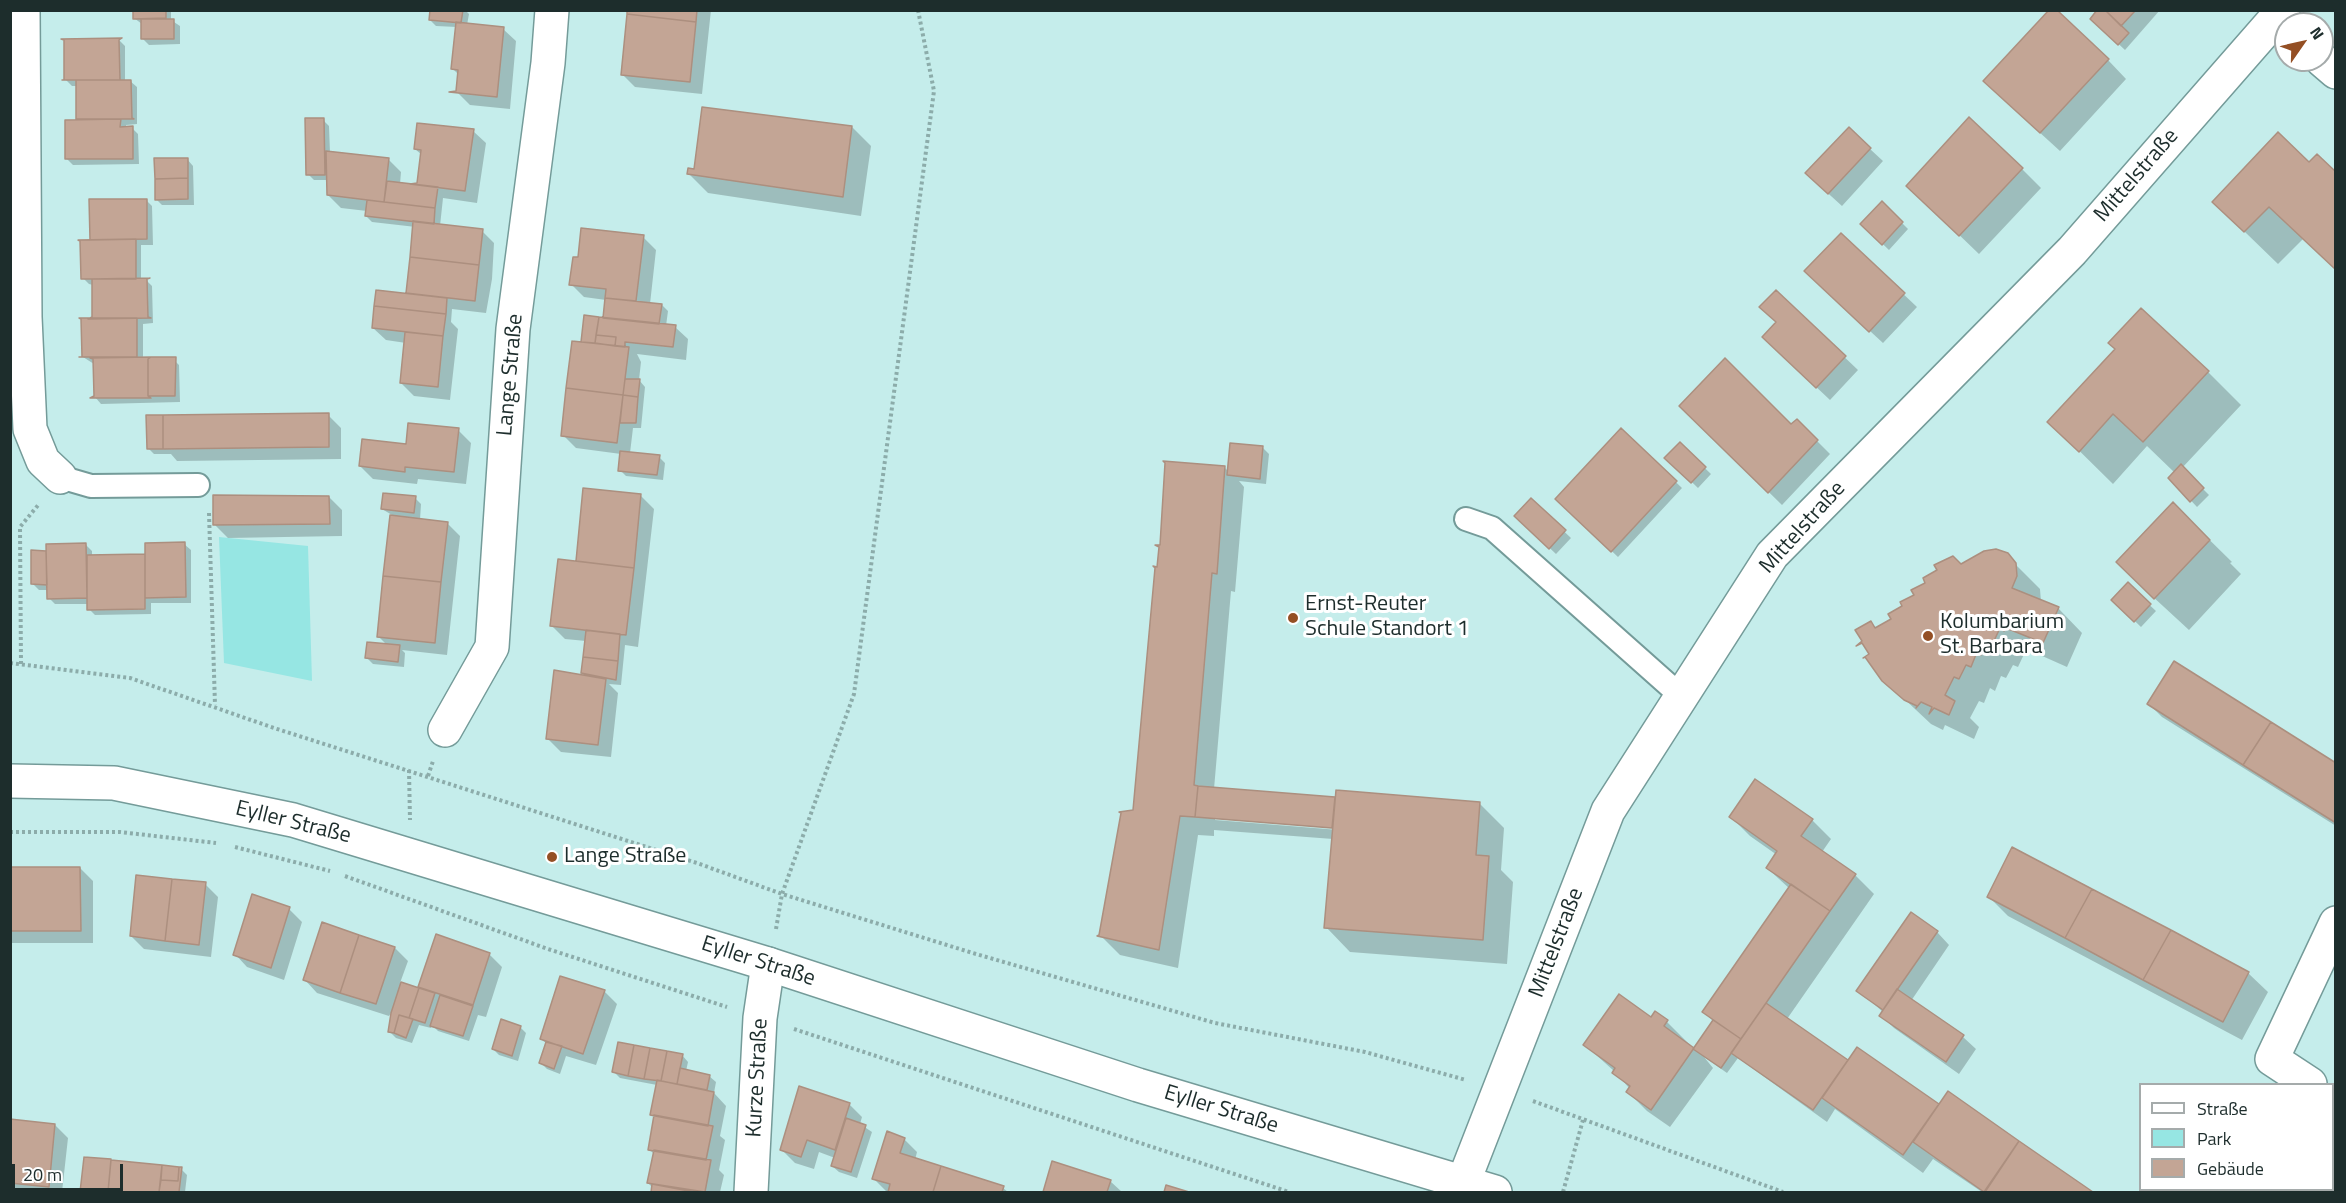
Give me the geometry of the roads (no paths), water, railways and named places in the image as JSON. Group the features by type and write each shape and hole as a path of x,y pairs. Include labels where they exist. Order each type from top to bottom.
{"street":[{"path":"23,10 25,317 30,429 43,460 60,477"},
{"name":"Lange Straße","path":"445,730 492,647 513,329 548,63 552,10"},
{"name":"Mittelstraße","path":"1464,1183 1608,811 1772,555 2072,251 2274,22"},
{"name":"Eyller Straße","path":"10,781 114,783 293,820 768,964 1046,1056 1495,1192"},
{"path":"2308,1083 2272,1059 2336,923"},
{"name":"Kurze Straße","path":"751,1192 760,1018 768,964"}],"lane":[{"path":"60,477 91,486 198,485"},
{"path":"1466,519 1492,528 1681,696"}],"place":[{"name":"Ernst-Reuter Schule Standort 1","path":"1293,618"},
{"name":"Kolumbarium St. Barbara","path":"1928,636"},
{"name":"Lange Straße","path":"552,857"}]}
